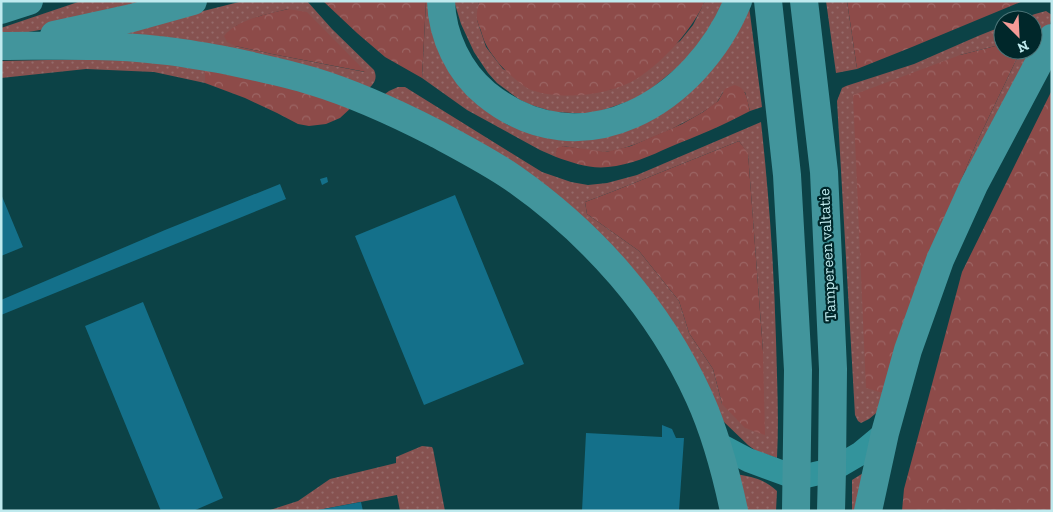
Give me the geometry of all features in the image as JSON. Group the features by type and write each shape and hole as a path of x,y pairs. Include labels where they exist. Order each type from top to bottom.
{"highway":[{"path":"1,10 29,1"},
{"path":"1,46 132,18 193,1"},
{"path":"441,1 444,27 451,47 468,76 483,92 502,107 522,117 557,126 584,127 615,122 657,101 678,86 695,70 713,48 738,1"},
{"path":"768,1 787,175 798,370 796,511"},
{"name":"Tampereen valtatie","path":"804,1 824,172 833,370 831,511"},
{"path":"868,511 885,433 908,350 940,260 974,185 1052,38"},
{"path":"1,46 102,46 159,50 262,68 314,82 367,101 410,120 512,178 555,210 585,236 615,267 660,327 681,361 700,398 728,481 734,511"}],"lane":[{"path":"716,442 748,460 797,478 832,470 861,453 885,433"}],"shaded area":[{"path":"81,1 160,1 61,26 1,36 1,28"},
{"path":"243,1 307,1 332,29 374,70 375,79 367,90 100,37","holes":["288,9 365,72 235,46 236,26 260,16"]},
{"path":"426,1 433,1 489,112 508,125 536,133 602,134 749,6 762,107 750,111 745,92 723,92 717,102 708,109 680,125 646,140 605,152 563,146 556,152 556,157 467,110 422,78"},
{"path":"454,1 479,1 477,20 486,47 503,69 552,94 578,95 612,89 680,41 693,25 705,1 726,1 694,54 641,97 592,114 554,112 531,105 520,100 497,83 474,52 461,24"},
{"path":"826,1 847,1 857,69 836,73"},
{"path":"1046,11 1052,15 1050,25 1043,38 1043,12"},
{"path":"993,30 993,47 960,55 917,288 976,144 1016,60 1031,60 1004,109 881,409 861,423 855,415 837,101 842,88 914,64"},
{"path":"94,59 155,61 205,67 205,83 154,72 86,69 1,78 1,61"},
{"path":"398,87 405,87 542,172 571,182 588,185 607,183 637,175 761,122 774,285 778,399 777,458 756,451 724,422 646,291 381,97","holes":["739,141 748,154 763,351 722,404 713,369 689,333 679,301 639,251 587,214 585,202"]},
{"path":"422,446 432,447 433,449 445,511 400,511 397,495 313,511 267,511 298,501 330,479 396,463 396,457"},
{"path":"868,470 860,511 852,511 852,480"},
{"path":"736,474 758,479 777,491 776,511 743,511"}],"green space":[{"path":"323,1 426,1 422,78 385,57"},
{"path":"479,1 705,1 693,23 677,44 648,71 627,84 614,89 572,96 531,90 517,81 503,68 491,53 484,40 477,20"},
{"path":"847,1 1023,1 1001,10 993,10 993,13 857,69"},
{"path":"288,9 307,12 366,72 235,46 227,42 224,36 245,21"},
{"path":"993,47 993,60 1016,60 976,144 917,288 883,393 866,388 853,95 960,55"},
{"path":"205,67 257,77 353,106 340,118 326,124 309,126 298,124 245,98 205,83"},
{"path":"734,85 742,88 744,91 750,111 647,157 616,166 595,167 556,157 557,148 563,146 606,152 631,146 682,124 703,112 718,101 725,89"},
{"path":"1052,90 1052,511 902,511 904,489 962,272"},
{"path":"739,141 748,153 763,351 765,435 745,428 722,404 713,369 689,333 679,301 639,251 587,214 585,202"}],"building":[{"path":"327,177 328,182 322,185 320,179"},
{"path":"280,184 286,199 1,315 1,300 165,230"},
{"path":"1,194 23,247 1,256"},
{"path":"455,195 524,364 424,405 355,236"},
{"path":"143,302 223,498 193,511 161,511 85,326"},
{"path":"662,425 672,429 676,438 684,438 679,511 582,511 586,433 662,437"},
{"path":"361,502 363,511 318,511 318,510"}]}
